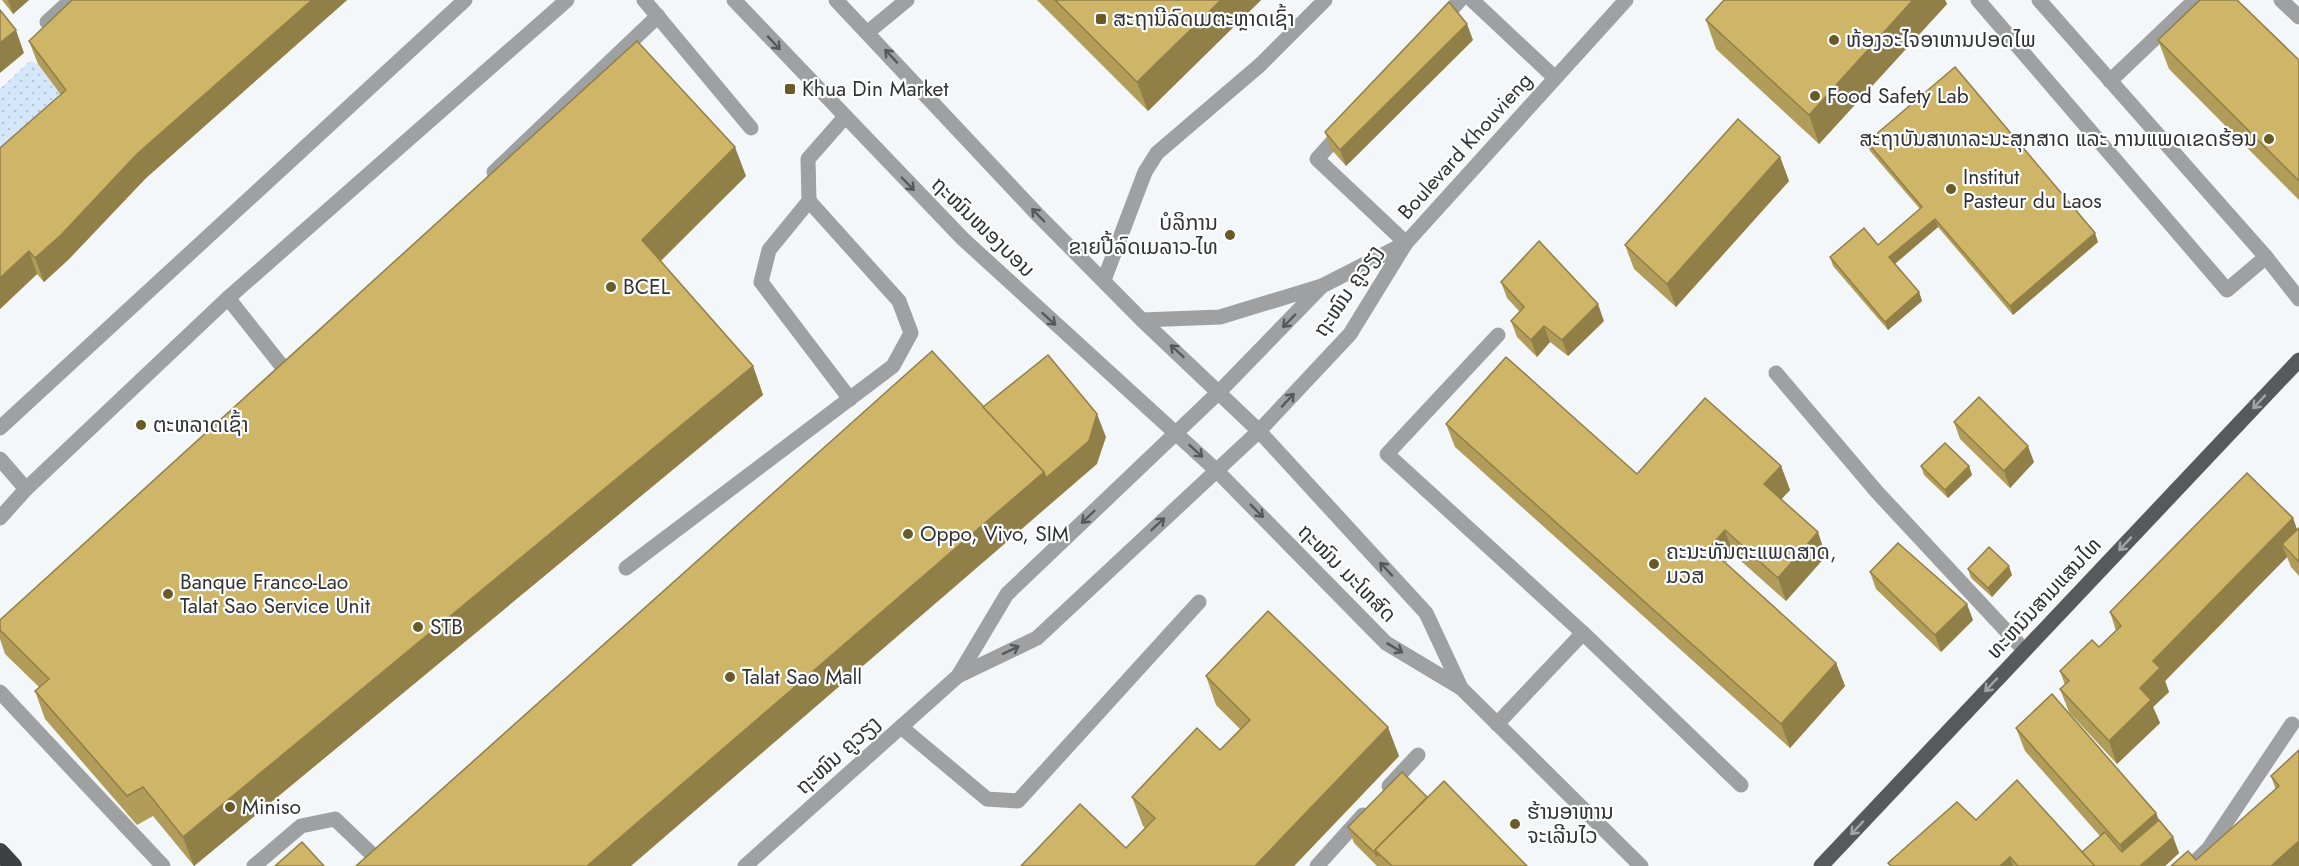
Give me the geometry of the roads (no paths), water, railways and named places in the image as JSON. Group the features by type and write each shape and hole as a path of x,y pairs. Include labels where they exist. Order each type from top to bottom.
{"highway":[{"path":"0,852 13,866"}],"main road":[{"name":"ທະຫນົນສາມແສນໄທ","path":"1821,866 2299,360"}],"street":[{"path":"46,22 71,0"},
{"path":"0,428 465,0"},
{"path":"0,518 26,489 228,298 567,0"},
{"path":"645,0 751,128"},
{"name":"ຖະໜົນໜອງບອນ","path":"734,0 963,239 1216,470"},
{"path":"836,0 1037,214 1142,320 1220,391 1259,431"},
{"path":"868,32 907,0"},
{"path":"1104,280 1145,172 1157,153 1260,64 1325,0"},
{"path":"1433,30 1460,0"},
{"path":"1472,0 1554,77 1626,0"},
{"path":"1978,0 2227,290 2266,257"},
{"path":"2038,0 2266,257 2299,299"},
{"path":"2110,81 2195,0"},
{"path":"2281,0 2299,17"},
{"path":"484,180 658,16"},
{"name":"Boulevard Khouvieng","path":"1406,243 1554,77"},
{"path":"844,117 808,159 809,201 769,250 761,282 850,399"},
{"path":"1353,119 1317,159 1406,243"},
{"path":"626,568 893,366 911,333 899,300 809,201"},
{"name":"ຖະໜົນ ຄູວຽງ","path":"958,676 1007,594 1220,391 1322,286 1406,243"},
{"name":"ຖະໜົນ ຄູວຽງ","path":"745,866 958,676 1037,638 1259,431 1350,334 1406,243"},
{"path":"1142,320 1220,317 1322,286"},
{"path":"228,298 285,370"},
{"path":"1498,335 1387,454 1583,633 1741,785"},
{"path":"1776,374 1877,492 2024,650"},
{"name":"ຖະໜົນ ມະໂຫສົດ","path":"1259,431 1426,613 1461,688"},
{"path":"0,459 26,489"},
{"name":"ຖະໜົນ ມະໂຫສົດ","path":"1216,470 1386,643 1461,688 1641,866"},
{"path":"901,727 987,799 1018,801 1199,602"},
{"path":"1497,724 1583,633"},
{"path":"0,692 163,866"},
{"path":"2191,866 2209,848 2292,724"},
{"path":"1317,866 1418,755"},
{"path":"254,866 301,826 335,819 380,862"}],"place":[{"name":"ສະຖານີລົດເມຕະຫຼາດເຊົ້າ","path":"1101,19"},
{"name":"ຫ້ອງວະໄຈອາຫານປອດໄພ","path":"1834,40"},
{"name":"Khua Din Market","path":"790,89"},
{"name":"Food Safety Lab","path":"1815,96"},
{"name":"ສະຖາບັນສາທາລະນະສຸກສາດ ແລະ ການແພດເຂດຮ້ອນ","path":"2269,139"},
{"name":"Institut Pasteur du Laos","path":"1951,189"},
{"name":"ບໍລິການ ຂາຍປີ້ລົດເມລາວ-ໄທ","path":"1230,235"},
{"name":"BCEL","path":"611,287"},
{"name":"ຕະຫລາດເຊົ້າ","path":"141,425"},
{"name":"Oppo, Vivo, SIM","path":"908,534"},
{"name":"ຄະນະທັນຕະແພດສາດ, ມວສ","path":"1654,564"},
{"name":"Banque Franco-Lao Talat Sao Service Unit","path":"168,594"},
{"name":"STB","path":"418,627"},
{"name":"Talat Sao Mall","path":"730,677"},
{"name":"Miniso","path":"230,807"},
{"name":"ຮ້ານອາຫານ ຈະເລີນໄວ","path":"1515,824"}]}
